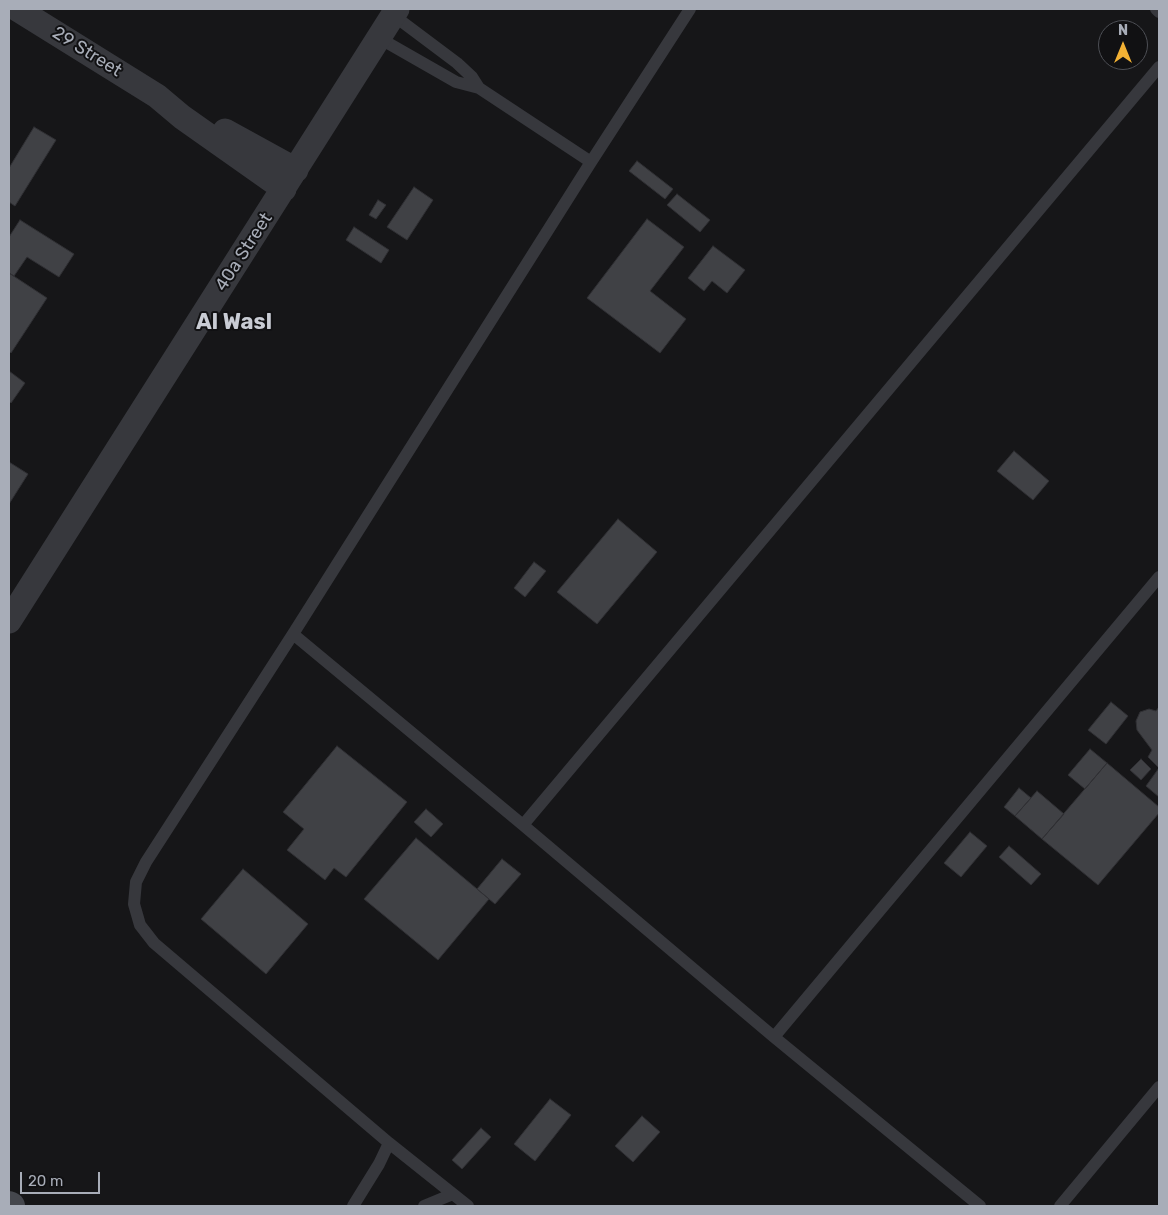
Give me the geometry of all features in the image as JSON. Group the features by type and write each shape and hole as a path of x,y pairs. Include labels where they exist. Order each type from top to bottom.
{"street":[{"name":"29 Street","path":"17,9 156,96 182,117 290,180"},
{"name":"40a Street","path":"9,620 395,12"}],"lane":[{"path":"468,1206 389,1143 154,943 140,925 134,904 136,882 146,862 690,9"},
{"path":"1156,9 1159,12"},
{"path":"395,12 461,66 472,77 479,88"},
{"path":"379,38 456,82 479,88 591,162"},
{"path":"523,825 1159,67"},
{"path":"774,1037 1159,577"},
{"path":"293,634 774,1037 980,1206"},
{"path":"1060,1206 1159,1087"},
{"path":"354,1206 389,1143"},
{"path":"424,1206 453,1194"}],"building":[{"path":"34,127 56,140 15,206 9,202 9,168"},
{"path":"637,161 673,189 665,199 629,171"},
{"path":"414,187 433,200 407,240 387,227"},
{"path":"677,194 710,220 700,232 667,205"},
{"path":"378,200 386,205 376,219 369,215"},
{"path":"647,219 684,247 650,291 686,319 660,353 587,298"},
{"path":"20,220 74,254 59,277 27,257 14,276 9,273 9,237"},
{"path":"354,227 389,250 381,263 346,240"},
{"path":"713,246 745,270 727,293 712,281 704,291 688,278"},
{"path":"9,273 47,298 11,353 9,351"},
{"path":"9,371 25,383 11,403 9,401"},
{"path":"1014,451 1049,481 1033,500 997,471"},
{"path":"9,462 28,474 9,504"},
{"path":"618,519 657,552 597,624 557,592"},
{"path":"534,562 546,571 525,597 514,588"},
{"path":"1111,702 1128,716 1106,744 1088,730"},
{"path":"1159,707 1159,768 1148,757 1152,750 1137,730 1136,721 1140,712 1149,709 1156,711"},
{"path":"337,746 407,802 346,877 334,868 325,880 287,850 304,829 283,812"},
{"path":"1090,749 1107,763 1085,789 1068,775"},
{"path":"1141,759 1151,769 1141,780 1130,770"},
{"path":"1107,763 1159,807 1159,813 1098,885 1042,839"},
{"path":"1159,768 1159,797 1146,786"},
{"path":"1019,788 1031,798 1015,816 1004,807"},
{"path":"1037,791 1064,814 1042,839 1015,816"},
{"path":"426,809 443,824 431,837 414,822"},
{"path":"970,832 987,846 961,877 944,863"},
{"path":"416,838 489,899 438,960 364,899"},
{"path":"1009,846 1041,874 1031,885 999,857"},
{"path":"502,859 521,874 495,904 477,889"},
{"path":"243,869 308,924 266,974 201,919"},
{"path":"550,1099 571,1115 535,1161 514,1144"},
{"path":"642,1116 660,1132 633,1162 615,1146"},
{"path":"481,1128 491,1137 462,1169 452,1160"}],"district":[{"name":"Al Wasl","path":"234,323"}]}
